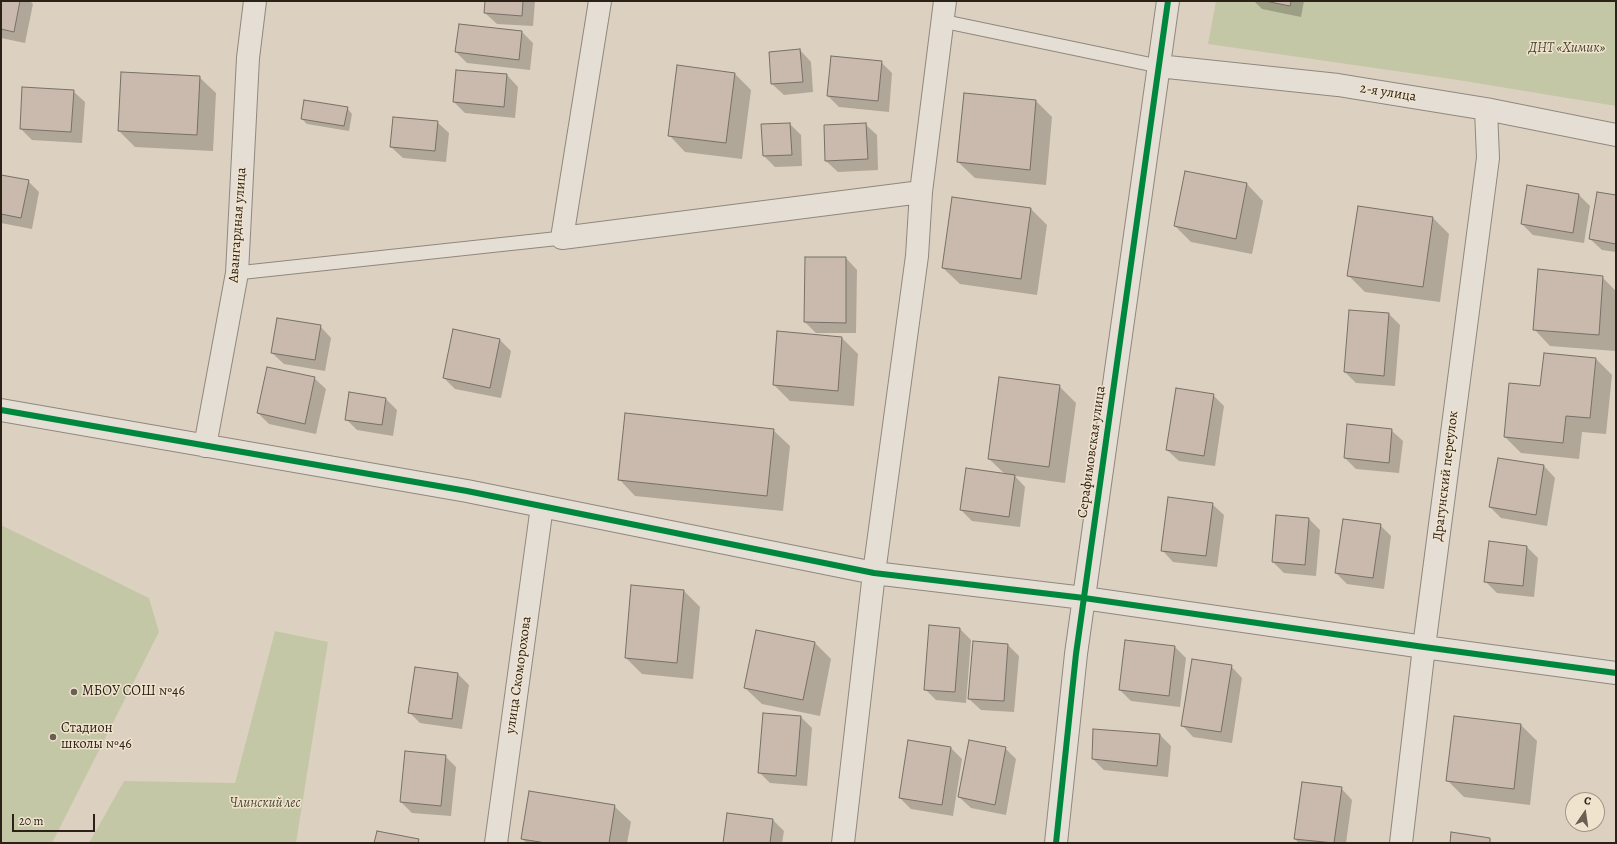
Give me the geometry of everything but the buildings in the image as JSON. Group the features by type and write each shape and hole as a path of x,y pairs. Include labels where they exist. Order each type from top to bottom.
{"street":[{"name":"Авангардная улица","path":"205,446 236,273 248,58 255,1"},
{"path":"600,1 562,238 921,192"},
{"name":"Серафимовская улица","path":"1056,843 1076,654 1168,1"},
{"path":"843,843 874,573 917,256 921,192 944,11"},
{"name":"2-я улица","path":"1158,66 1338,85 1486,109 1616,135"},
{"name":"Драгунский переулок","path":"1401,843 1424,648 1488,158 1486,109"},
{"path":"1,410 467,491 874,573 1084,598 1424,648 1616,673"},
{"name":"улица Скоморохова","path":"496,843 542,506"}],"lane":[{"path":"944,11 1158,66"},
{"path":"236,273 562,238"}],"green space":[{"name":"ДНТ «Химик»","path":"1216,1 1616,1 1616,106 1458,80 1208,44"},
{"name":"Стадион школы №46","path":"1,525 149,598 159,632 52,843 1,843"},
{"name":"Члинский лес","path":"275,631 328,642 296,843 89,843 124,781 235,783"}],"cycle path":[{"path":"1056,843 1076,654 1168,1"},
{"path":"1,410 467,491 874,573 1084,598 1616,673"}],"place":[{"name":"МБОУ СОШ №46","path":"74,692"},
{"name":"Стадион школы №46","path":"53,737"}]}
